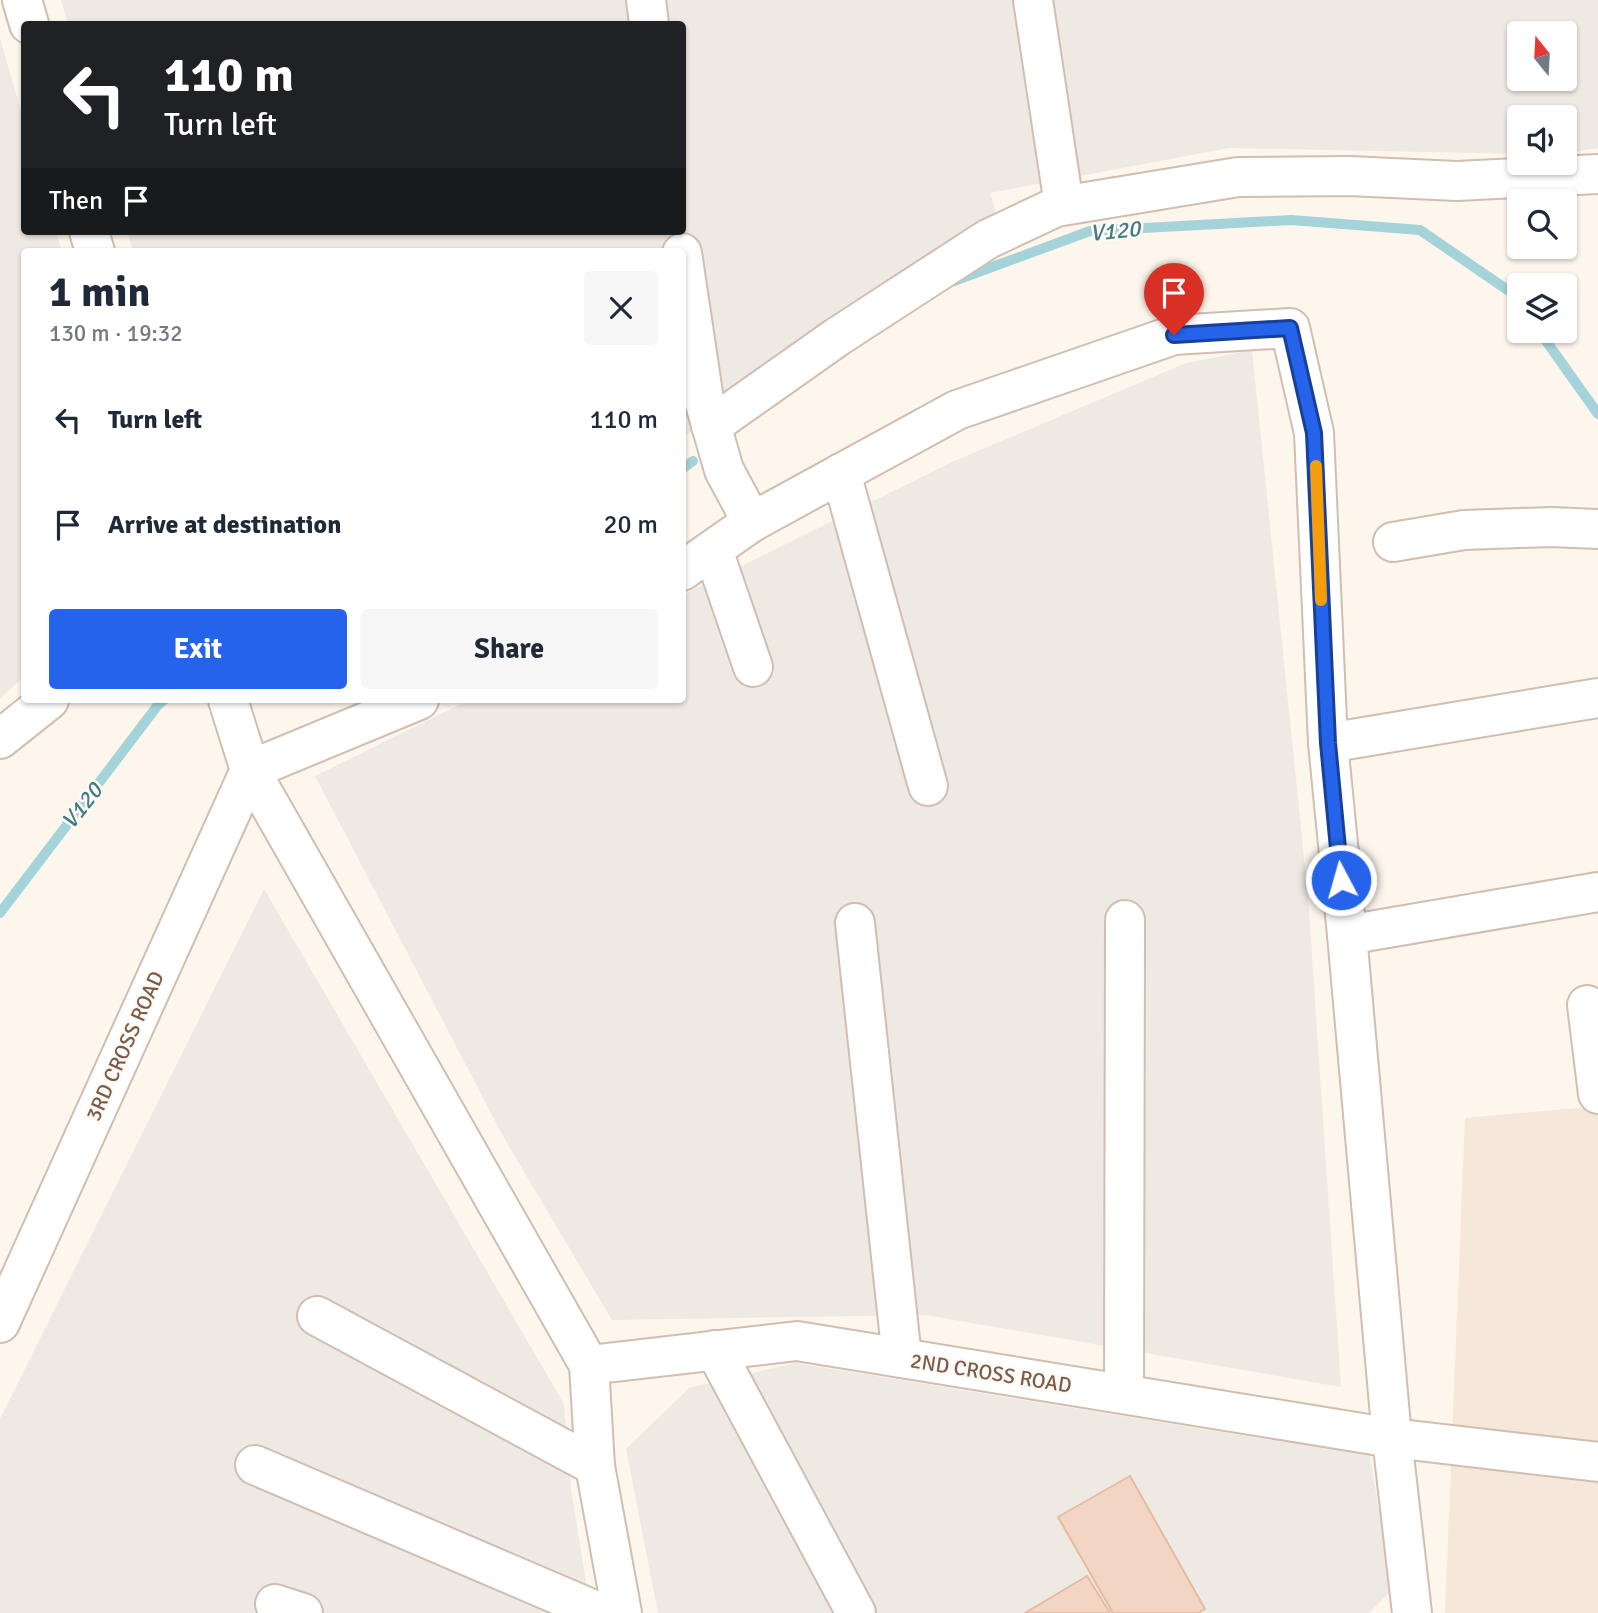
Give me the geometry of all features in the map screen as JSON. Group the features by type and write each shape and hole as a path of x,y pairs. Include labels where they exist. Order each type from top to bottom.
{"street":[{"path":"22,0 28,21"},
{"path":"646,0 649,21"},
{"path":"1033,0 1063,205"},
{"path":"711,426 837,337 988,239 1063,205 1238,177 1349,176 1457,181 1598,174"},
{"path":"686,280 704,400 711,426 724,470 752,522"},
{"path":"686,568 752,522 957,410 1174,335 1290,328 1314,433 1328,743 1392,1438 1412,1613"},
{"path":"841,473 928,786"},
{"path":"1393,542 1464,530 1551,527 1598,529"},
{"path":"713,550 753,667"},
{"path":"1328,743 1598,698"},
{"path":"0,740 45,703"},
{"path":"229,703 250,770 589,1365 595,1466 622,1613"},
{"path":"250,770 412,703"},
{"name":"3RD CROSS ROAD","path":"0,1323 250,770"},
{"path":"1347,935 1598,892"},
{"path":"1124,1394 1125,920"},
{"path":"855,923 902,1358"},
{"path":"1587,1005 1598,1094"},
{"path":"317,1317 595,1466"},
{"name":"2ND CROSS ROAD","path":"589,1365 797,1341 1392,1438 1598,1462"},
{"path":"715,1350 856,1613"},
{"path":"255,1465 601,1613"}],"shaded area":[{"path":"61,0 1598,0 1598,148 1577,151 1577,105 1507,105 1507,154 1229,148 990,193 1002,230 686,435 686,248 132,248 128,235 686,235 686,21 67,21"},
{"path":"0,38 21,112 21,235 57,235 61,248 21,248 21,680 0,698"},
{"path":"1252,350 1308,896 1341,1387 926,1315 612,1320 504,1138 315,776 463,703 686,703 686,594 952,462 1186,363"},
{"path":"264,889 564,1404 571,1489 591,1613 0,1613 0,1419"},
{"path":"1598,1106 1598,1613 1445,1613 1465,1118"},
{"path":"795,1363 1370,1456 1392,1590 1369,1613 658,1613 626,1449 689,1388"}],"building":[{"path":"1130,1476 1205,1609 1198,1613 1113,1613 1058,1517"},
{"path":"1087,1576 1110,1613 1025,1613"}],"waterway":[{"name":"V120","path":"954,281 1090,231 1291,220 1420,230 1507,290"},
{"name":"V120","path":"1548,343 1598,414"},
{"name":"V120","path":"686,466 693,461"},
{"name":"V120","path":"0,913 160,703"}],"slow traffic":[{"path":"1316,466 1321,600"}],"route":[{"path":"1174,335 1290,328 1314,433 1328,743 1341,880"}]}
